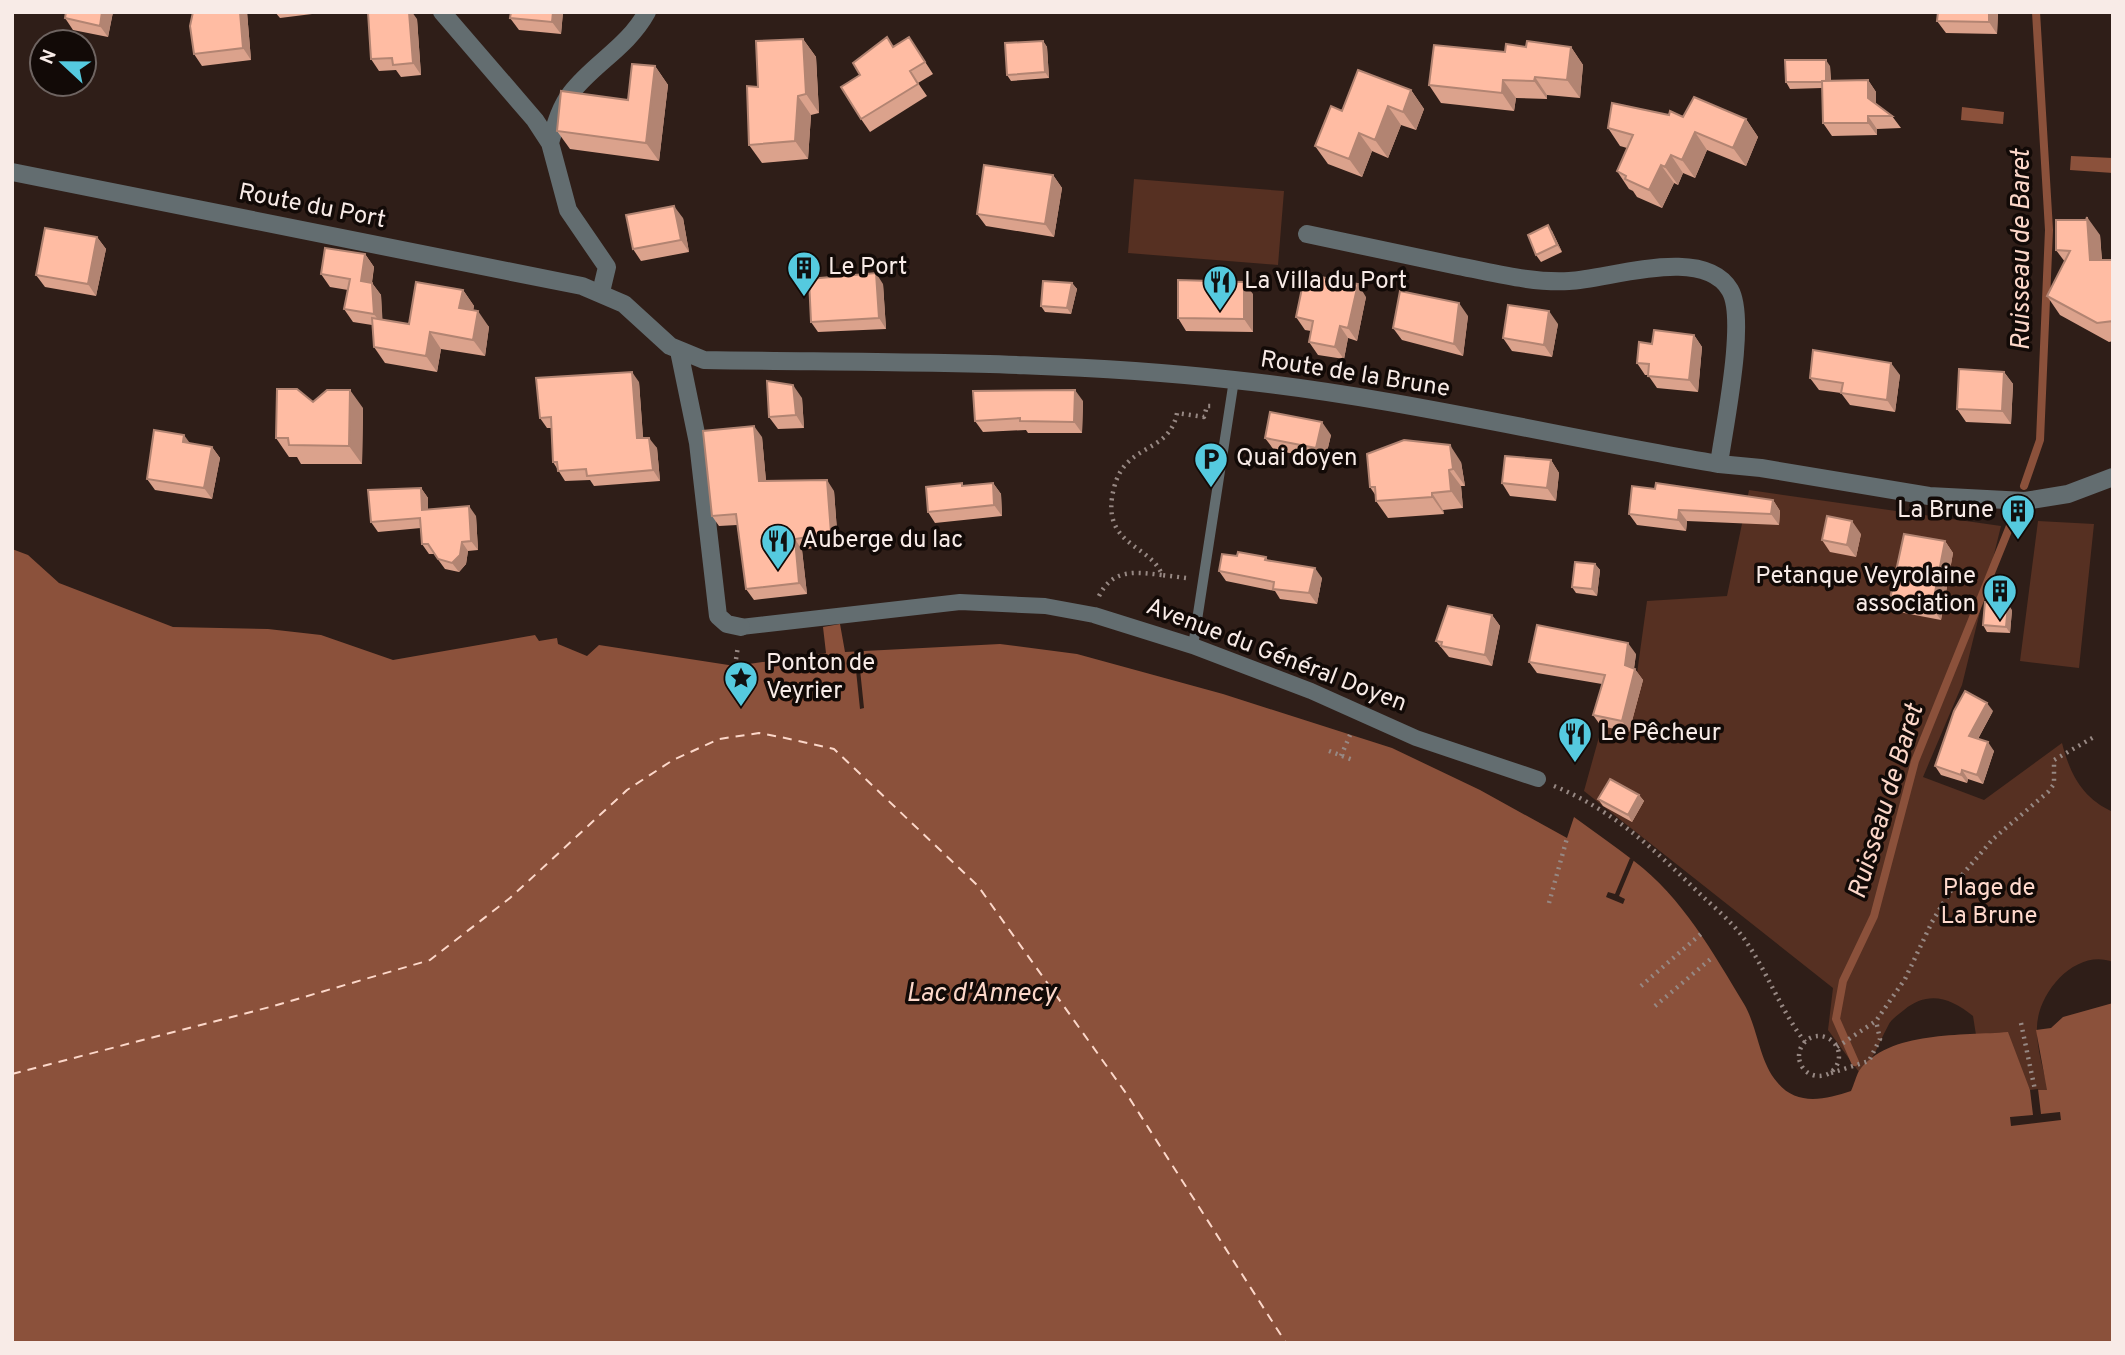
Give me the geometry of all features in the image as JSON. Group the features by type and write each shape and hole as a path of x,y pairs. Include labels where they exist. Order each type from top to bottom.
{"street":[{"path":"442,12 535,120 550,143 568,210 607,267 601,292"},
{"path":"550,143 570,94 584,78 607,61 647,12"},
{"name":"Route du Port","path":"12,172 601,292"},
{"path":"1307,234 1529,280 1599,279 1687,265 1716,276 1730,289 1737,332 1719,464"},
{"name":"Route de la Brune","path":"601,292 624,304 679,351 704,360 1010,365 1234,380 1384,402 1719,464 1929,496 2025,501 2068,494 2113,477"},
{"name":"Avenue du Général Doyen","path":"679,351 698,443 718,616 727,624 741,627 960,602 1045,606 1094,615 1193,646 1311,691 1416,738 1538,779"}],"lane":[{"path":"1193,646 1234,380"}],"path":[{"path":"1161,575 1157,563 1138,553 1120,534 1112,509 1115,482 1131,458 1168,436 1174,429 1177,413 1204,417 1207,405 1230,409"},
{"path":"1094,615 1103,588 1118,575 1131,572 1203,580"},
{"path":"1341,756 1350,735"},
{"path":"1837,1047 1875,1021 1905,979 1932,922 1956,882 1993,839 2048,792 2053,784 2054,760 2094,737"},
{"path":"1329,751 1353,760"},
{"path":"1538,779 1584,798 1613,815 1646,841 1734,927 1768,975 1790,1023 1805,1042"},
{"path":"1549,903 1567,838"},
{"path":"1640,986 1702,933"},
{"path":"1655,1006 1713,957"},
{"path":"1828,1074 1838,1063 1837,1047 1824,1036 1815,1036 1805,1042 1799,1052 1802,1067 1814,1076 1828,1074 1869,1061 1880,1039 1875,1021"},
{"path":"2021,1023 2035,1090"}],"green space":[{"path":"1134,179 1284,191 1278,265 1128,253"},
{"name":"Plage de La Brune","path":"1749,490 2001,526 1962,685 1923,777 1984,800 2062,743 2079,784 2093,800 2113,812 2113,962 2099,959 2072,967 2050,989 2043,1002 2038,1017 2037,1038 2048,1090 2030,1090 2000,1033 1976,1035 1973,1016 1948,1001 1931,998 1913,1004 1895,1017 1873,1056 1859,1072 1828,1030 1833,988 1584,791 1609,701 1634,695 1647,601 1727,596"},
{"path":"2038,521 2094,524 2079,668 2020,661"}],"water":[{"path":"1962,107 2004,112 2003,124 1961,120"},
{"path":"2071,156 2113,158 2113,173 2070,170"},
{"name":"Lac d'Annecy","path":"12,549 28,555 59,583 173,627 268,629 321,635 393,660 535,635 539,641 557,638 558,644 587,656 599,645 735,666 826,653 823,627 840,624 845,652 1000,644 1077,654 1223,694 1392,748 1480,790 1567,838 1574,817 1651,875 1682,909 1709,946 1744,1004 1771,1074 1785,1090 1803,1098 1822,1098 1851,1091 1859,1071 1872,1058 1888,1048 1949,1035 2008,1032 2030,1090 2047,1090 2036,1030 2051,1028 2063,1017 2113,1003 2113,1343 12,1343"}],"pier":[{"path":"858,650 864,708 860,709 854,651"},
{"path":"1630,858 1634,860 1619,896 1625,899 1623,904 1606,897 1608,892 1615,894"},
{"path":"2038,1089 2041,1114 2060,1112 2061,1120 2011,1126 2010,1117 2033,1115 2030,1090"}],"building":[{"path":"66,12 102,12 100,26 65,18"},
{"path":"193,12 240,12 243,48 194,54 190,26"},
{"path":"368,12 409,12 413,63 393,65 392,58 371,59"},
{"path":"511,12 553,12 552,22 510,18"},
{"path":"1938,12 1989,12 1989,22 1937,21"},
{"path":"887,37 893,47 909,37 925,62 910,71 918,84 861,119 841,87 860,75 853,63"},
{"path":"803,39 806,94 798,96 795,141 749,145 747,86 758,87 756,41"},
{"path":"1043,41 1045,72 1007,75 1005,43"},
{"path":"1527,41 1571,47 1567,80 1535,77 1534,81 1503,80 1502,93 1429,85 1434,45 1505,52 1506,44 1526,47"},
{"path":"1785,60 1826,60 1826,81 1786,82"},
{"path":"632,64 655,66 646,143 557,131 561,91 628,100"},
{"path":"1358,70 1411,90 1403,112 1388,106 1375,140 1359,133 1349,159 1315,146 1331,106 1342,111"},
{"path":"1868,80 1868,98 1892,116 1868,116 1868,123 1823,123 1822,81"},
{"path":"1694,97 1746,119 1733,148 1695,132 1682,160 1671,155 1665,167 1661,165 1649,190 1625,179 1626,176 1617,171 1633,135 1608,128 1612,103 1669,115 1670,111 1683,117"},
{"path":"984,165 1053,175 1045,224 977,214"},
{"path":"674,206 681,240 633,249 626,215"},
{"path":"2087,217 2090,260 2113,260 2113,321 2097,323 2047,296 2070,251 2056,250 2056,220 2086,220"},
{"path":"1548,225 1557,245 1536,255 1528,235"},
{"path":"45,228 97,237 88,284 36,275"},
{"path":"325,248 365,254 361,281 372,283 374,314 344,309 350,279 321,274"},
{"path":"876,273 879,318 811,322 809,279"},
{"path":"1305,274 1358,284 1348,328 1340,326 1335,347 1309,342 1313,321 1296,317"},
{"path":"1178,280 1244,282 1244,319 1178,318"},
{"path":"1043,281 1072,283 1067,308 1041,306"},
{"path":"416,282 463,290 459,308 478,311 473,340 430,332 426,356 374,347 372,318 409,324"},
{"path":"1400,291 1459,303 1454,344 1393,328"},
{"path":"1508,305 1549,311 1544,345 1503,338"},
{"path":"1654,330 1694,335 1689,380 1648,376 1649,364 1637,363 1639,342 1652,344"},
{"path":"1813,350 1891,363 1887,400 1841,393 1843,383 1810,378"},
{"path":"1959,369 2004,372 2002,411 1957,409"},
{"path":"632,372 637,438 649,438 653,470 587,476 586,469 558,471 557,462 553,462 551,417 540,418 536,378"},
{"path":"767,381 793,385 796,415 769,417"},
{"path":"277,389 297,389 313,402 327,390 350,390 349,446 289,445 288,438 276,438"},
{"path":"1075,390 1074,422 1020,421 1020,418 975,421 973,391"},
{"path":"1270,412 1322,422 1316,448 1265,438"},
{"path":"754,426 759,481 827,480 831,533 795,539 799,583 746,589 736,514 712,516 703,431"},
{"path":"154,430 184,435 183,442 212,447 204,488 147,479"},
{"path":"1404,440 1450,445 1453,469 1449,470 1451,491 1432,493 1432,497 1376,501 1375,487 1370,487 1367,454"},
{"path":"1505,456 1551,460 1547,488 1502,483"},
{"path":"962,483 962,486 993,483 994,505 928,512 926,487"},
{"path":"1656,483 1773,500 1771,514 1679,510 1678,520 1629,514 1632,486 1655,489"},
{"path":"421,488 422,510 469,506 471,541 462,542 460,555 452,563 438,559 428,544 422,544 420,518 371,522 368,490"},
{"path":"1827,516 1852,521 1847,545 1822,540"},
{"path":"1904,534 1945,541 1932,608 1890,599"},
{"path":"1238,552 1266,557 1265,560 1315,568 1309,593 1273,589 1274,582 1219,571 1222,554 1237,556"},
{"path":"1575,562 1595,564 1592,589 1572,587"},
{"path":"1985,602 2008,604 2006,627 1983,625"},
{"path":"1448,606 1492,615 1485,655 1441,646 1442,642 1436,641"},
{"path":"1537,625 1628,643 1625,665 1635,669 1622,721 1593,715 1605,675 1529,662"},
{"path":"1965,691 1987,703 1969,736 1988,742 1977,775 1962,770 1961,775 1935,766 1954,711"},
{"path":"1610,779 1639,795 1628,815 1598,799"}],"waterway":[{"name":"Ruisseau de Baret","path":"2024,486 2040,440 2049,230 2036,12"},
{"name":"Ruisseau de Baret","path":"1855,1062 1836,1019 1843,981 1874,916 1915,761 2014,516"}],"ferry route":[{"path":"12,1074 270,1007 430,960 510,898 627,790 673,760 719,739 759,733 785,738 834,749 978,886 1128,1096 1286,1343"}],"place":[{"name":"Le Port","path":"804,298"},
{"name":"La Villa du Port","path":"1220,312"},
{"name":"Quai doyen","path":"1211,489"},
{"name":"La Brune","path":"2018,541"},
{"name":"Auberge du lac","path":"778,571"},
{"name":"Petanque Veyrolaine association","path":"2000,621"},
{"name":"Ponton de Veyrier","path":"741,708"},
{"name":"Le Pêcheur","path":"1575,764"}]}
